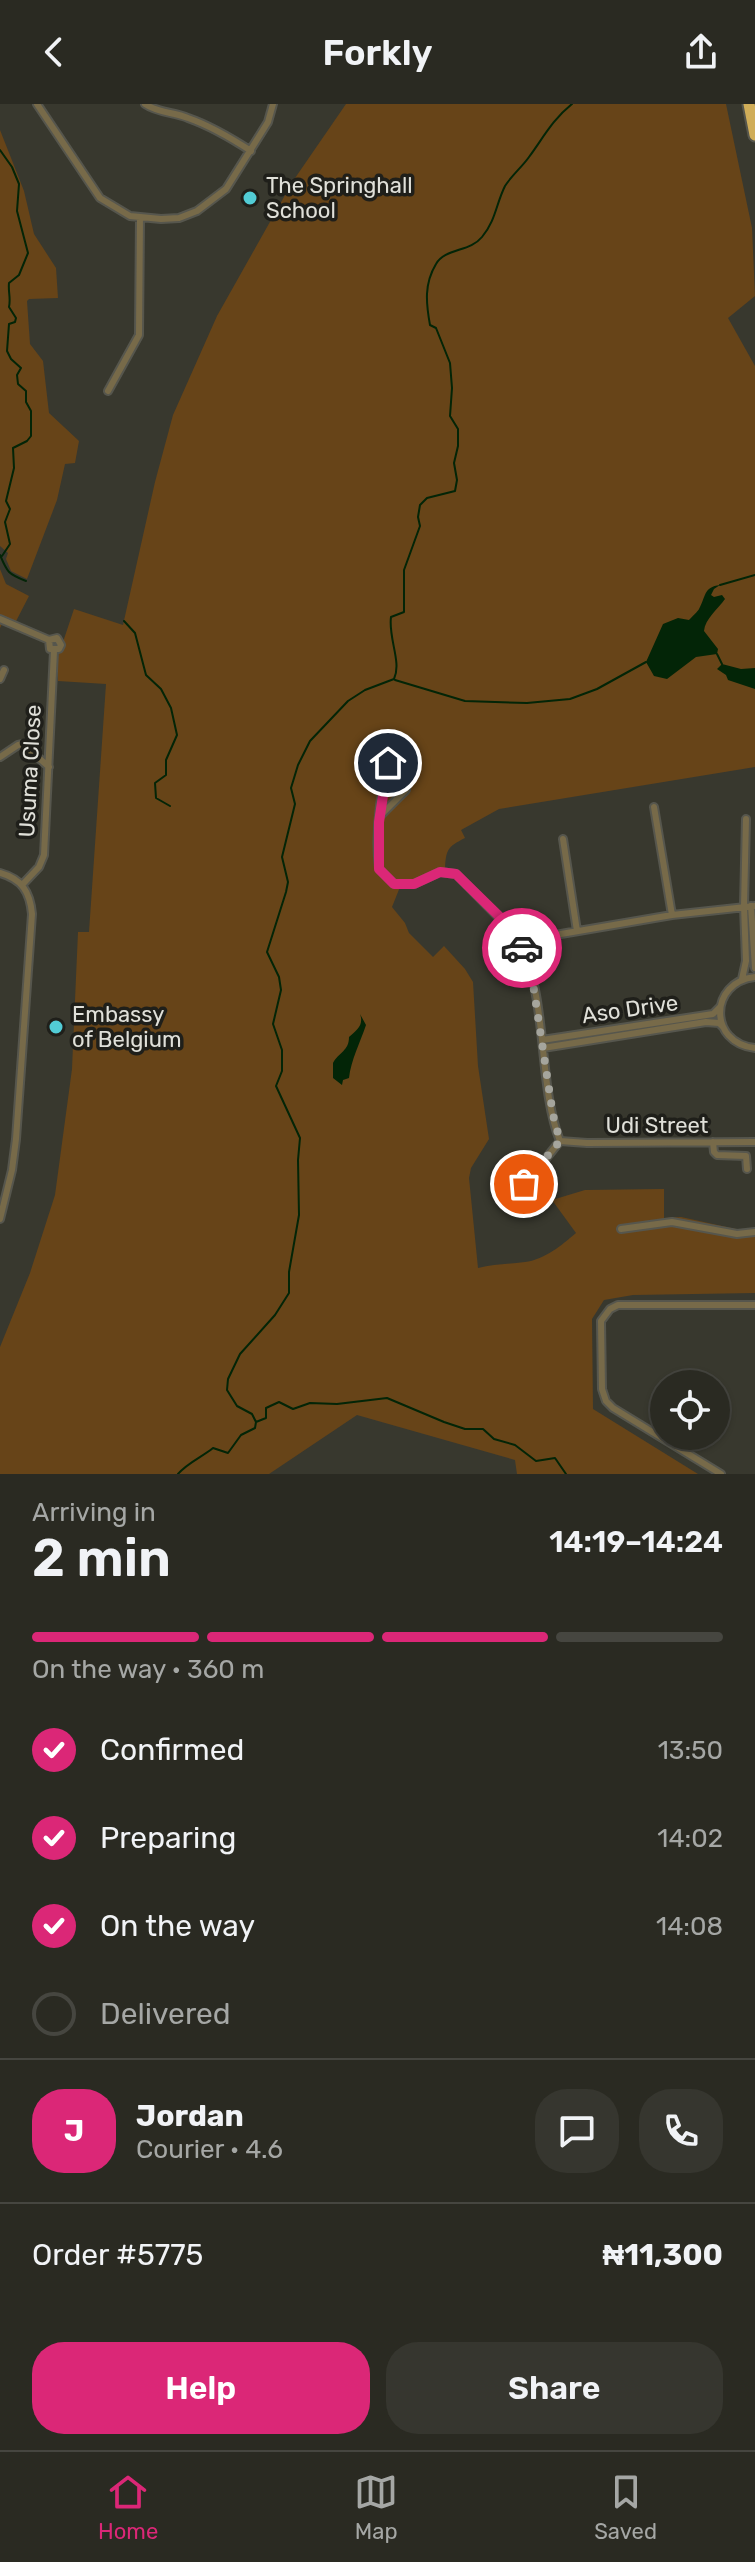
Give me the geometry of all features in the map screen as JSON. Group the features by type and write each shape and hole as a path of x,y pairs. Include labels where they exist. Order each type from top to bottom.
{"highway":[{"path":"749,104 755,135"}],"street":[{"path":"37,104 92,191 114,208 140,218 179,218 197,211 226,189 268,122 273,104"},
{"path":"145,104 209,126 251,151"},
{"path":"108,391 139,335 140,218"},
{"path":"0,619 49,640"},
{"name":"Usuma Close","path":"52,637 60,641 59,649 54,651 50,649 49,640 52,637"},
{"name":"Usuma Close","path":"22,885 39,867 44,855 54,651"},
{"path":"0,679 4,670"},
{"path":"0,757 23,744 49,767"},
{"path":"380,816 406,790 407,782 395,762 387,765 380,816 377,854 379,869 394,884 414,884 440,872 456,874 520,941 533,984 553,1115 560,1141 531,1177 513,1191"},
{"path":"654,807 672,915"},
{"path":"746,819 755,968"},
{"path":"563,839 577,931"},
{"path":"0,873 22,885 29,897 32,914 16,1139 0,1219"},
{"path":"520,941 672,915 750,906"},
{"path":"742,979 750,906"},
{"path":"755,977 742,979 730,987 720,1007 723,1027 737,1043 755,1048"},
{"name":"Aso Drive","path":"542,1044 713,1014 720,1007"},
{"name":"Aso Drive","path":"542,1044 706,1022 719,1023 723,1027"},
{"name":"Udi Street","path":"560,1141 755,1142"},
{"path":"713,1142 717,1155 746,1156 747,1169"},
{"path":"621,1229 672,1222 737,1234 755,1232"},
{"path":"721,1474 606,1401 602,1389 601,1321 610,1309 618,1305 755,1305"}],"shaded area":[{"path":"346,104 726,104 752,228 755,296 728,318 755,366 755,767 499,809 461,830 465,838 449,850 445,869 402,882 392,907 409,933 433,957 444,946 473,982 478,1066 489,1139 471,1168 469,1178 478,1268 532,1261 559,1247 576,1233 552,1200 585,1190 664,1189 664,1218 681,1217 745,1231 755,1229 755,1293 633,1295 604,1300 592,1319 593,1409 650,1444 650,1450 659,1450 698,1474 517,1474 515,1460 357,1415 269,1474 0,1474 0,1347 30,1273 55,1195 72,1069 78,932 89,932 106,684 58,681 58,657 74,609 123,625 173,415 217,316 293,181"},
{"path":"0,130 24,191 34,234 56,268 58,298 27,301 30,344 43,361 49,413 79,441 75,463 65,464 57,500 27,579 11,571 6,559 8,553 0,546"},
{"path":"0,569 6,584 29,596 12,629 2,624 0,628"},
{"path":"720,585 711,595 722,595 725,599 709,618 704,631 718,649 717,654 696,657 667,679 654,676 646,662 663,624 678,618 689,620 699,610 708,590"},
{"path":"722,664 741,669 755,668 755,689 728,680 717,669"},
{"path":"360,1014 366,1025 349,1078 343,1080 342,1085 333,1078 333,1063 359,1027"}],"waterway":[{"path":"256,1422 252,1414 237,1406 227,1390 228,1379 240,1354 275,1315 289,1293 289,1272 299,1215 300,1138 276,1086 282,1071 282,1050 273,1024 281,990 279,977 267,952 288,882 282,857 295,804 291,788 310,741 348,701 365,690 394,679 396,665 391,617 404,612 404,570 420,526 420,505 427,498 455,491 458,429 450,416 450,363 436,328 430,325 427,294 432,271 445,255 482,237 505,186 554,122 572,104"},
{"path":"0,150 19,184 17,211 28,253 19,275 9,283 9,307 16,318 9,324 7,351 21,368 17,375 18,384 26,391 26,402 31,411 31,436 13,448 14,468 6,501 10,509 5,522 10,544 2,556"},
{"path":"0,555 9,572 26,581"},
{"path":"720,585 755,575"},
{"path":"124,621 135,633 146,675 161,689 171,708 177,735 166,760 166,775 155,783 156,798 170,806"},
{"path":"717,654 722,664"},
{"path":"395,680 465,701 527,703 570,699 597,689 646,662"},
{"path":"178,1474 213,1448 228,1453 241,1435 266,1418 266,1408 279,1402 293,1409 310,1403 337,1404 387,1398 465,1429 483,1429 494,1439 515,1445 536,1461 555,1458 566,1474"}],"way so far":[{"path":"522,948 533,984 553,1115 560,1141 524,1184"}],"place":[{"name":"The Springhall School","path":"250,198"},
{"name":"Embassy of Belgium","path":"56,1027"}],"route":[{"path":"388,763 379,822 379,869 394,884 414,884 440,872 456,874 502,919 522,948"}]}
